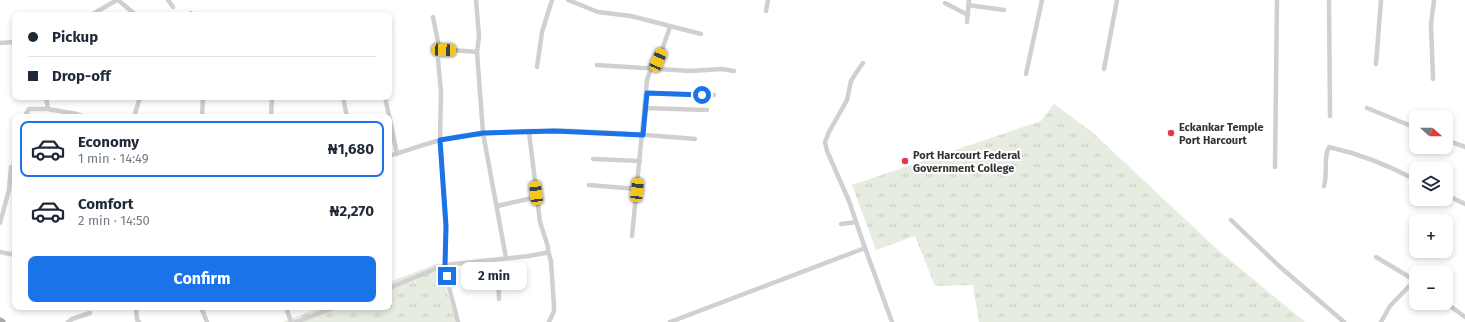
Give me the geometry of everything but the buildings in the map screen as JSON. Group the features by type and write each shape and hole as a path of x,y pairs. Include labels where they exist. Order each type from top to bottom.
{"street":[{"path":"96,12 118,0 132,12"},
{"path":"168,0 173,6"},
{"path":"476,0 479,24 479,36 476,52 483,133 506,258"},
{"path":"537,66 542,32 552,0"},
{"path":"568,0 598,12 631,16 701,34"},
{"path":"766,11 768,0"},
{"path":"1026,74 1042,0"},
{"path":"1104,70 1117,0"},
{"path":"1275,167 1277,0"},
{"path":"1329,0 1330,116"},
{"path":"1376,64 1381,0"},
{"path":"1433,79 1431,24 1434,0"},
{"path":"967,22 968,2 1004,10"},
{"path":"945,3 968,15"},
{"path":"433,17 439,46 441,49 476,52"},
{"path":"632,236 643,135 647,80 651,68 661,54 670,27"},
{"path":"0,42 12,42"},
{"path":"438,60 441,92 440,140 446,226 445,265 458,322"},
{"path":"863,63 851,81 846,100 825,142 827,152 849,201 891,322"},
{"path":"597,65 690,71 722,69 734,70"},
{"path":"647,93 714,95"},
{"path":"47,100 48,108"},
{"path":"135,114 139,100"},
{"path":"202,114 203,100"},
{"path":"271,114 272,100"},
{"path":"344,100 346,114"},
{"path":"386,100 389,114"},
{"path":"26,114 29,109 48,108 69,114"},
{"path":"645,108 707,110"},
{"path":"1367,108 1409,125"},
{"path":"392,130 397,154"},
{"path":"392,155 440,140 483,133 555,131 695,139"},
{"path":"529,132 540,222 551,261 554,311 549,322"},
{"path":"1453,143 1465,147"},
{"path":"1324,186 1326,180 1327,151 1329,147 1355,153 1409,176"},
{"path":"593,159 640,161"},
{"path":"0,223 9,190 11,167"},
{"path":"589,185 637,190"},
{"path":"497,206 537,197"},
{"path":"1453,198 1465,204"},
{"path":"1231,220 1279,266 1344,322"},
{"path":"841,224 856,222"},
{"path":"670,322 865,248"},
{"path":"392,287 445,265 545,253 548,251"},
{"path":"0,252 12,254"},
{"path":"1376,257 1409,277"},
{"path":"498,259 499,299"},
{"path":"1381,322 1390,306 1409,287"},
{"path":"1453,308 1465,317"},
{"path":"136,310 137,320 139,322"},
{"path":"202,310 207,322"},
{"path":"287,310 291,322"},
{"path":"296,322 328,310"},
{"path":"68,322 72,319 90,313"}],"green space":[{"path":"1054,104 1092,132 1218,250 1305,322 979,322 973,285 935,286 915,236 876,250 852,185 1041,121"},
{"path":"439,263 456,322 282,322 314,310 392,310 392,281"}],"place":[{"name":"Eckankar Temple Port Harcourt","path":"1171,133"},
{"name":"Port Harcourt Federal Government College","path":"905,161"}],"route":[{"path":"447,276 445,265 446,226 440,140 483,133 555,131 643,135 647,93 702,95"}]}
